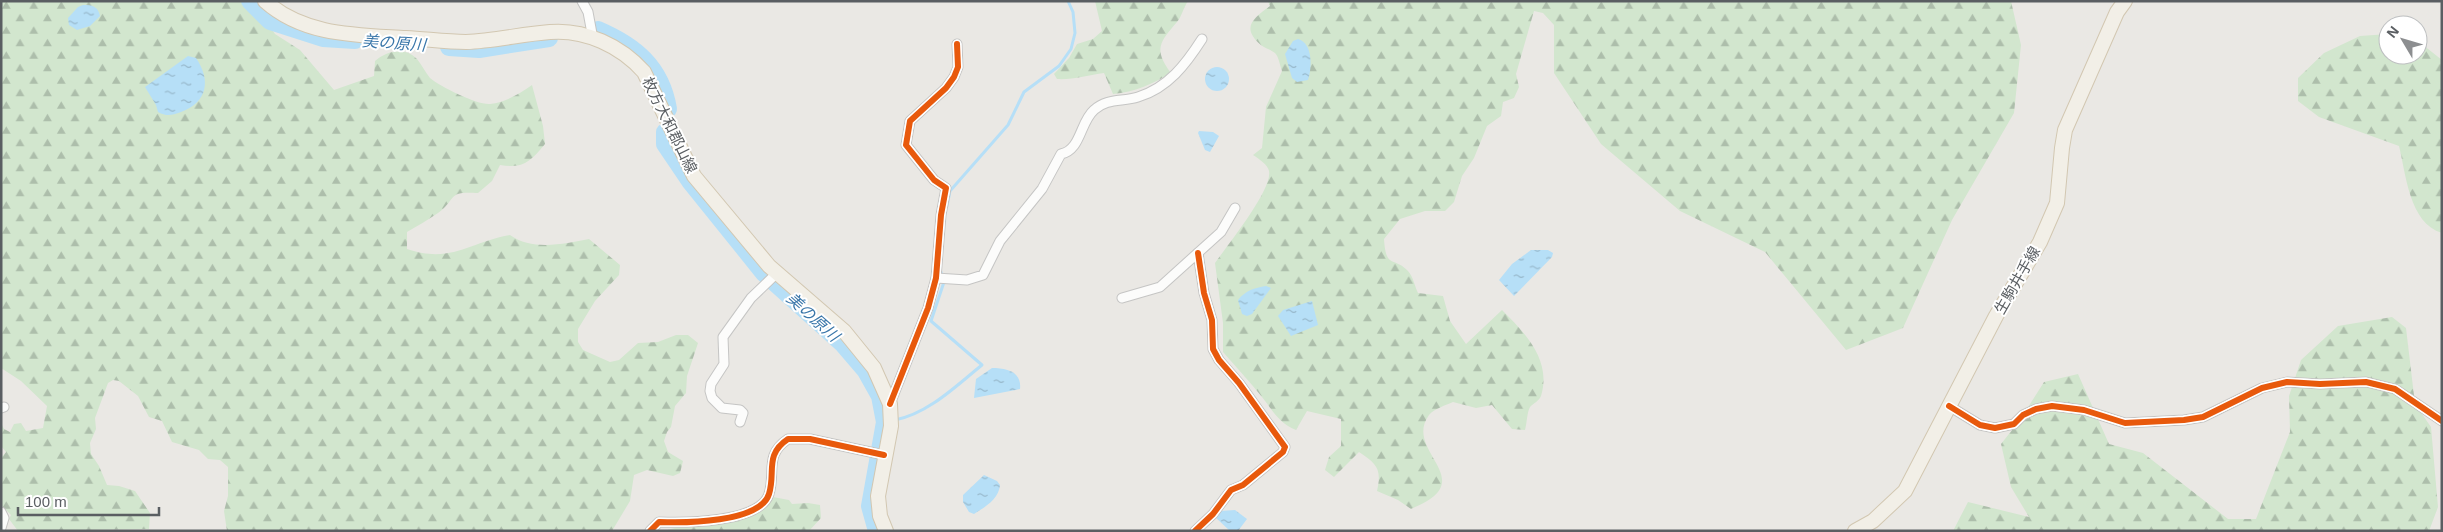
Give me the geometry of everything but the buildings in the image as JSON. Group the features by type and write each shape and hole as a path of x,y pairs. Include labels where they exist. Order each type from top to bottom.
{"main road":[{"name":"枚方大和郡山線","path":"265,1 297,22 320,30 360,35 466,42 551,31 574,33 614,46 632,58 644,72 694,176 776,274 844,331 874,368 890,404 891,426 884,455 878,496 880,516 886,531"},
{"name":"生駒井手線","path":"1854,531 1873,521 1905,491 1996,316 2040,242 2057,203 2065,130 2117,12 2125,1"}],"street":[{"path":"582,1 588,12 593,39"},
{"path":"936,278 967,280 983,276 1000,241 1042,189 1060,154 1065,153 1075,144 1087,117 1103,103 1138,97 1158,88 1173,78 1188,62 1202,39"},
{"path":"890,404 928,308 936,278 941,215 946,188 934,180 906,145 910,121 954,77 958,68 957,44"},
{"path":"1122,298 1160,287 1221,232 1236,208"},
{"path":"1195,531 1213,514 1231,490 1243,485 1257,474 1283,452 1285,447 1239,383 1218,360 1213,349 1212,320 1204,293 1198,253"},
{"path":"740,422 743,413 740,410 727,410 716,403 710,391 711,384 724,364 723,337 751,298 776,274"},
{"path":"1950,406 1980,425 1995,428 2014,424 2023,415 2036,409 2052,406 2084,410 2125,423 2184,420 2203,417 2262,388 2287,382 2320,384 2366,382 2396,389 2442,421"},
{"path":"650,531 658,522 708,521 738,515 764,504 769,494 772,460 775,450 788,439 810,439 884,455"},
{"path":"1,512 4,518 1,528"}],"green space":[{"path":"1,1 253,1 275,34 300,50 334,90 374,76 375,61 396,51 407,52 412,55 419,61 430,78 442,86 468,99 484,104 496,103 507,99 532,85 543,126 545,144 526,163 515,166 500,165 492,181 478,193 457,194 438,213 407,232 407,249 422,253 448,253 510,235 519,240 538,245 589,239 620,265 619,275 595,301 578,329 578,342 583,350 610,362 619,360 638,343 658,342 676,335 688,335 698,343 687,376 686,393 675,406 671,427 664,441 668,452 683,461 680,473 673,476 647,470 634,475 630,501 612,531 227,531 224,511 228,496 228,467 220,460 208,459 199,450 172,442 162,421 149,417 138,396 119,381 113,380 108,383 95,418 96,429 90,443 91,454 99,466 107,485 119,486 135,491 150,513 149,529 18,531 9,519 11,515 1,505 1,458 6,452 1,446 1,423 4,429 10,432 14,424 21,423 26,431 43,428 47,406 21,381 1,368"},
{"path":"1095,1 1188,1 1179,20 1166,35 1161,46 1162,58 1171,73 1143,87 1113,94 1104,73 1057,79 1054,74 1069,58 1077,44 1093,39 1102,31"},
{"path":"1268,1 2011,1 2021,45 2014,113 1952,220 1903,328 1846,350 1765,252 1680,211 1601,144 1554,73 1554,25 1543,13 1534,11 1516,74 1519,87 1514,98 1503,102 1501,116 1487,126 1474,158 1462,176 1454,202 1445,211 1425,211 1400,219 1384,239 1389,259 1410,273 1418,293 1443,296 1450,321 1466,344 1502,310 1527,338 1540,359 1543,371 1541,396 1530,407 1525,430 1512,429 1492,405 1476,408 1453,402 1431,413 1423,428 1425,441 1442,476 1441,487 1432,498 1411,509 1398,500 1377,491 1379,477 1377,468 1359,452 1334,477 1325,470 1329,457 1341,446 1341,419 1307,411 1296,430 1290,427 1277,416 1223,352 1223,323 1215,263 1238,232 1264,191 1269,171 1263,162 1253,155 1262,148 1266,107 1282,71 1276,55 1255,39 1250,28 1255,19 1270,6"},
{"path":"2378,35 2378,65 2428,65 2428,49 2442,60 2442,233 2431,228 2422,219 2416,208 2407,183 2399,146 2319,117 2298,101 2298,78 2324,53 2360,36"},
{"path":"2392,317 2406,328 2415,404 2431,427 2438,507 2429,531 1953,531 1968,502 2029,517 2011,487 2001,444 2020,420 2044,382 2078,374 2109,444 2143,453 2228,519 2256,519 2290,432 2289,396 2301,360 2338,326"},
{"path":"773,497 789,500 792,504 808,503 820,505 821,518 809,531 665,531 715,524 737,518 767,504"}],"water":[{"path":"83,5 94,7 98,10 100,16 90,26 77,30 69,25 68,18 78,7"},
{"path":"1298,39 1306,45 1311,63 1308,80 1297,82 1292,78 1285,54 1293,41"},
{"path":"188,56 196,58 204,74 205,82 202,96 190,108 170,115 164,115 158,112 145,87"},
{"path":"1217,67 1226,70 1229,79 1226,88 1217,91 1208,88 1205,79 1208,70"},
{"path":"1199,131 1213,132 1219,136 1210,152 1205,150 1198,133"},
{"path":"1531,250 1548,250 1553,253 1552,257 1514,296 1499,280 1512,264"},
{"path":"1266,286 1271,288 1252,314 1247,316 1242,314 1238,300 1250,290"},
{"path":"1312,301 1318,325 1291,336 1278,316 1283,310"},
{"path":"992,368 1008,370 1016,375 1019,379 1020,389 974,398 976,379"},
{"path":"984,475 997,481 1000,485 999,490 991,502 974,514 969,512 963,502 963,495"},
{"path":"1235,510 1247,519 1238,531 1230,531 1215,517 1220,511"}],"waterway":[{"name":"美の原川","path":"250,1 270,21 323,38 355,40"},
{"path":"947,206 950,191 1008,125 1024,92 1059,66 1071,49 1075,33 1073,12 1068,1"},
{"name":"美の原川","path":"598,30 624,43 635,51 653,70 659,81 668,109"},
{"name":"美の原川","path":"449,47 479,49 549,38"},
{"name":"美の原川","path":"665,132 665,144 690,181 764,273 842,343 866,371 880,396 885,422 870,506 877,531"},
{"path":"895,420 919,412 942,398 982,365 931,321 944,282 940,269"}],"cycle path":[{"path":"890,404 928,308 936,278 941,215 946,188 934,180 906,145 910,121 946,88 954,77 958,67 957,44"},
{"path":"1195,531 1213,514 1231,490 1243,485 1283,452 1285,447 1239,383 1219,360 1213,349 1212,320 1204,293 1198,253"},
{"path":"1949,406 1980,425 1995,428 2014,424 2023,415 2036,409 2052,406 2084,410 2125,423 2184,420 2203,417 2262,388 2287,382 2320,384 2366,382 2395,389 2442,421"},
{"path":"650,531 659,522 720,519 737,516 763,504 771,486 773,458 776,451 788,439 810,439 884,455"}]}
